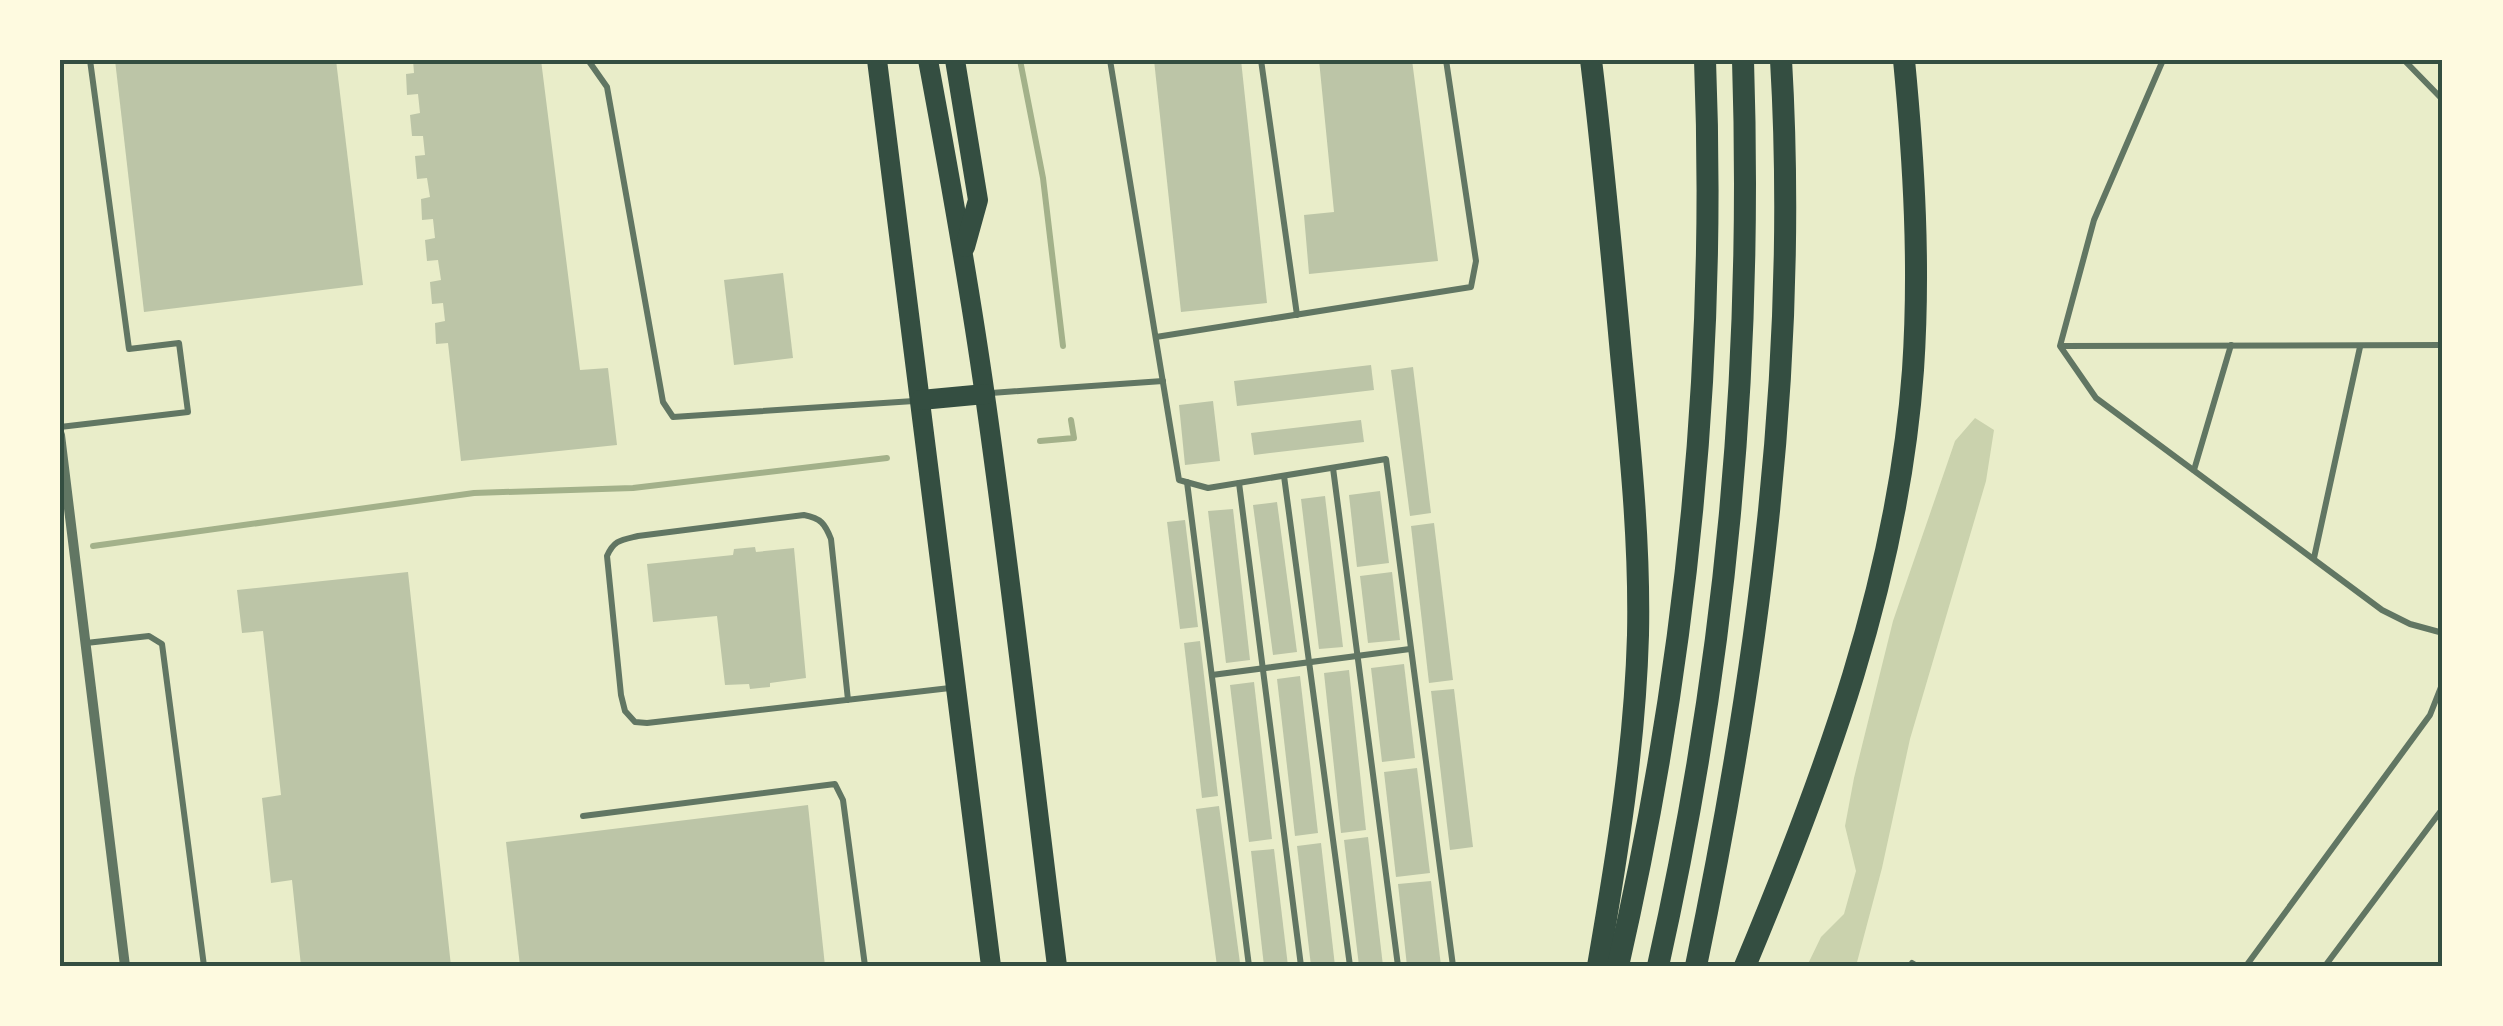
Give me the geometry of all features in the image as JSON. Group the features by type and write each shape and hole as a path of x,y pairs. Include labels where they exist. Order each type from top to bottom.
{"highway":[{"path":"1591,60 1638,561 1638,637 1628,766 1598,966"},
{"path":"1618,966 1659,766 1698,454 1706,332 1705,60"},
{"path":"1658,966 1707,714 1732,502 1745,289 1743,60"},
{"path":"1696,966 1743,721 1767,546 1782,296 1781,60"},
{"path":"1745,966 1854,676 1897,496 1916,314 1915,197 1904,60"}],"main road":[{"path":"877,60 992,966"},
{"path":"928,60 985,394 1057,966"},
{"path":"955,60 978,200 963,254"},
{"path":"920,400 985,394"}],"street":[{"path":"60,435 124,966"}],"lane":[{"path":"60,427 188,412 180,342 129,349 90,60"},
{"path":"588,60 608,87 663,402 672,417 920,400"},
{"path":"1110,60 1179,480 1208,488 1386,460 1452,966"},
{"path":"1261,60 1297,315"},
{"path":"1156,337 1471,287 1476,261 1446,60"},
{"path":"2164,60 2094,220 2060,346 2096,398 2382,610 2410,624 2443,633"},
{"path":"2404,60 2443,100"},
{"path":"2194,470 2231,345"},
{"path":"2060,346 2443,345"},
{"path":"2314,558 2360,347"},
{"path":"985,394 1163,381"},
{"path":"1333,468 1398,966"},
{"path":"1284,476 1350,966"},
{"path":"1187,482 1249,966"},
{"path":"1239,483 1302,966"},
{"path":"848,700 831,539 817,517 804,514 638,536 612,545 607,556 621,695 625,711 635,722 647,724 848,700 956,687"},
{"path":"86,643 149,636 162,644 204,966"},
{"path":"1212,675 1410,649"},
{"path":"2246,966 2430,715 2443,682"},
{"path":"583,816 835,784 843,800 865,966"},
{"path":"2325,966 2443,808"}],"green space":[{"path":"1975,418 1994,430 1986,481 1910,739 1856,966 1807,966 1821,937 1844,914 1856,871 1845,826 1893,621 1955,441"}],"building":[{"path":"115,60 336,60 363,285 144,312"},
{"path":"413,60 541,60 580,370 608,368 617,445 461,461 448,343 436,344 435,323 445,321 443,303 432,304 430,282 441,280 438,260 427,261 425,240 435,238 433,219 422,220 421,199 430,197 427,178 417,179 415,156 425,155 423,136 412,136 410,115 420,113 418,94 407,95 406,74 414,73"},
{"path":"1154,60 1241,60 1267,303 1181,312"},
{"path":"1319,60 1412,60 1438,261 1309,274 1304,215 1334,212"},
{"path":"783,273 793,358 734,365 724,280"},
{"path":"1371,365 1374,390 1237,406 1234,381"},
{"path":"1413,367 1431,513 1410,516 1391,370"},
{"path":"1213,401 1220,461 1185,465 1179,405"},
{"path":"1361,420 1364,442 1254,455 1251,433"},
{"path":"1380,491 1389,563 1357,567 1349,495"},
{"path":"1325,496 1343,647 1319,649 1301,499"},
{"path":"1277,502 1297,652 1273,655 1253,505"},
{"path":"1233,509 1250,660 1226,663 1208,511"},
{"path":"1185,520 1198,627 1180,629 1167,522"},
{"path":"1434,523 1453,680 1429,683 1411,526"},
{"path":"755,547 756,552 794,548 806,678 750,689 749,684 725,685 717,616 653,622 647,564 733,555 734,549"},
{"path":"408,572 451,966 301,966 292,880 271,883 262,798 281,795 263,631 242,633 237,590"},
{"path":"1392,572 1400,640 1368,643 1360,576"},
{"path":"1200,641 1218,796 1202,798 1184,643"},
{"path":"1404,664 1415,758 1382,762 1371,668"},
{"path":"1349,670 1366,830 1341,833 1324,673"},
{"path":"1300,676 1318,833 1295,836 1277,679"},
{"path":"1254,682 1272,839 1249,842 1230,685"},
{"path":"1454,689 1473,847 1450,850 1431,691"},
{"path":"1417,768 1430,873 1396,877 1384,772"},
{"path":"808,805 825,966 520,966 506,842"},
{"path":"1219,806 1240,963 1217,966 1196,809"},
{"path":"1368,837 1383,966 1359,966 1344,840"},
{"path":"1321,843 1335,966 1311,966 1297,846"},
{"path":"1274,849 1288,966 1264,966 1251,851"},
{"path":"1431,881 1441,966 1407,966 1398,884"}],"waterway":[{"path":"1020,60 1043,178 1063,346"},
{"path":"1040,441 1074,438 1071,420"},
{"path":"93,546 474,493 633,488 887,458"}]}
